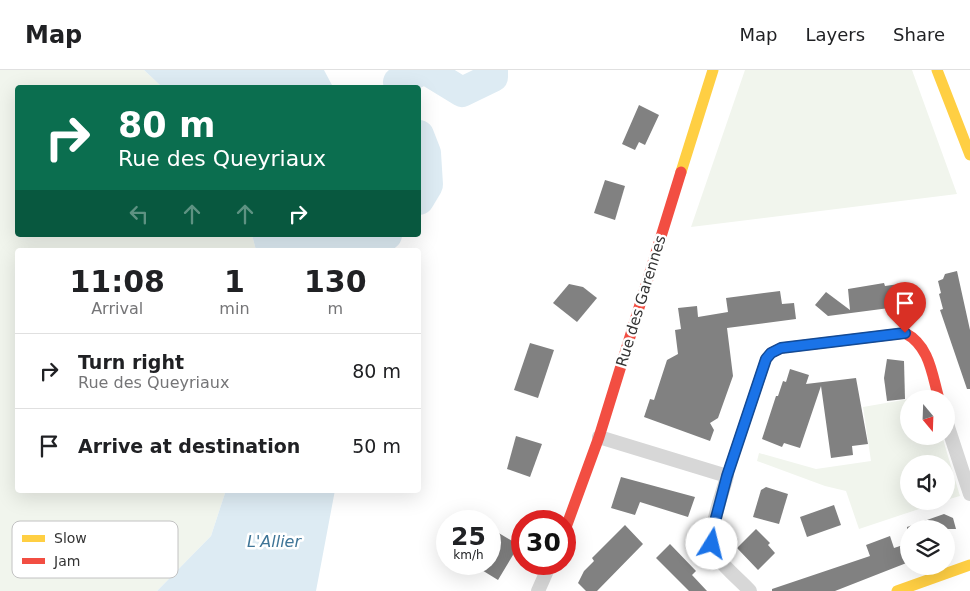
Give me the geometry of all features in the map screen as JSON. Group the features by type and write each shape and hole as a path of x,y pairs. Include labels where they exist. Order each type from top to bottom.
{"street":[{"name":"Rue des Garennes","path":"574,510 599,437 712,70"},
{"path":"937,70 970,155"},
{"path":"750,591 716,557 712,544 712,533 727,476 766,359 771,353 781,348 905,333 919,340 924,349 936,390"},
{"path":"599,437 727,476"},
{"path":"954,445 970,494"},
{"path":"897,591 970,565"},
{"path":"538,591 545,575"}],"shaded area":[{"path":"0,70 144,70 160,85 15,85 15,237 253,237 255,248 15,248 15,493 225,493 211,536 178,570 178,521 12,521 12,578 170,578 157,591 0,591"},
{"path":"745,70 912,70 957,194 691,227"},
{"path":"900,401 900,445 945,445 948,455 900,455 900,510 916,510 859,529 846,491 825,486 757,461 759,453 816,469 871,461 863,407"},
{"path":"955,479 960,496 955,497"}],"water":[{"path":"144,70 324,70 332,85 160,85"},
{"path":"253,237 367,237 367,248 255,248"},
{"name":"L'Allier","path":"225,493 334,493 316,591 157,591 170,578 178,578 178,570 211,536"}],"building":[{"path":"639,105 659,115 645,145 639,142 635,150 622,144"},
{"path":"605,180 625,186 615,220 594,213"},
{"path":"957,271 970,330 970,389 967,389 940,310 943,309 938,281 943,279 945,274"},
{"path":"884,283 885,286 906,283 896,295 897,307 828,316 815,305 826,292 850,310 848,289"},
{"path":"569,284 583,287 597,298 577,322 553,303"},
{"path":"780,291 782,304 794,303 796,319 727,328 733,376 718,418 710,423 714,430 710,441 644,417 650,399 654,400 667,360 678,354 675,330 681,329 678,308 697,306 698,317 728,312 726,298"},
{"path":"530,343 554,350 538,398 514,390"},
{"path":"887,359 904,361 905,390 900,390 900,400 887,401 884,378"},
{"path":"790,369 809,375 806,384 856,378 868,444 852,446 853,455 831,458 821,386 800,448 784,443 782,447 762,439 776,396 778,396 783,381 786,382"},
{"path":"516,436 542,444 530,477 507,469"},
{"path":"621,477 695,497 688,517 640,502 635,515 611,508"},
{"path":"766,487 788,494 779,524 753,517 761,490"},
{"path":"834,505 841,525 807,537 800,517"},
{"path":"944,514 954,520 927,520"},
{"path":"625,525 643,544 597,591 586,591 578,583 584,571 594,561 592,558"},
{"path":"756,529 770,543 768,545 775,553 758,570 737,548"},
{"path":"501,534 511,540 511,558 501,575"},
{"path":"890,536 894,548 900,546 900,566 835,591 772,591 772,589 870,556 866,545"},
{"path":"670,544 696,571 692,575 707,591 689,591 656,558"},
{"path":"490,575 501,575 498,580"}],"waterway":[{"path":"399,85 398,82 423,70"},
{"path":"426,70 462,92 493,77 493,70"},
{"path":"421,140 426,153 428,185 421,197"},
{"path":"369,248 384,237"}],"traffic: slow":[{"path":"681,172 713,70"},
{"path":"937,70 970,155"},
{"path":"897,591 970,565"}],"traffic: jam":[{"path":"572,510 599,437 681,172"},
{"path":"727,476 766,359 771,353 781,348 905,333 920,345 925,353 937,390"}],"route":[{"path":"712,544 712,533 727,476 766,359 771,353 781,348 905,333"}]}
